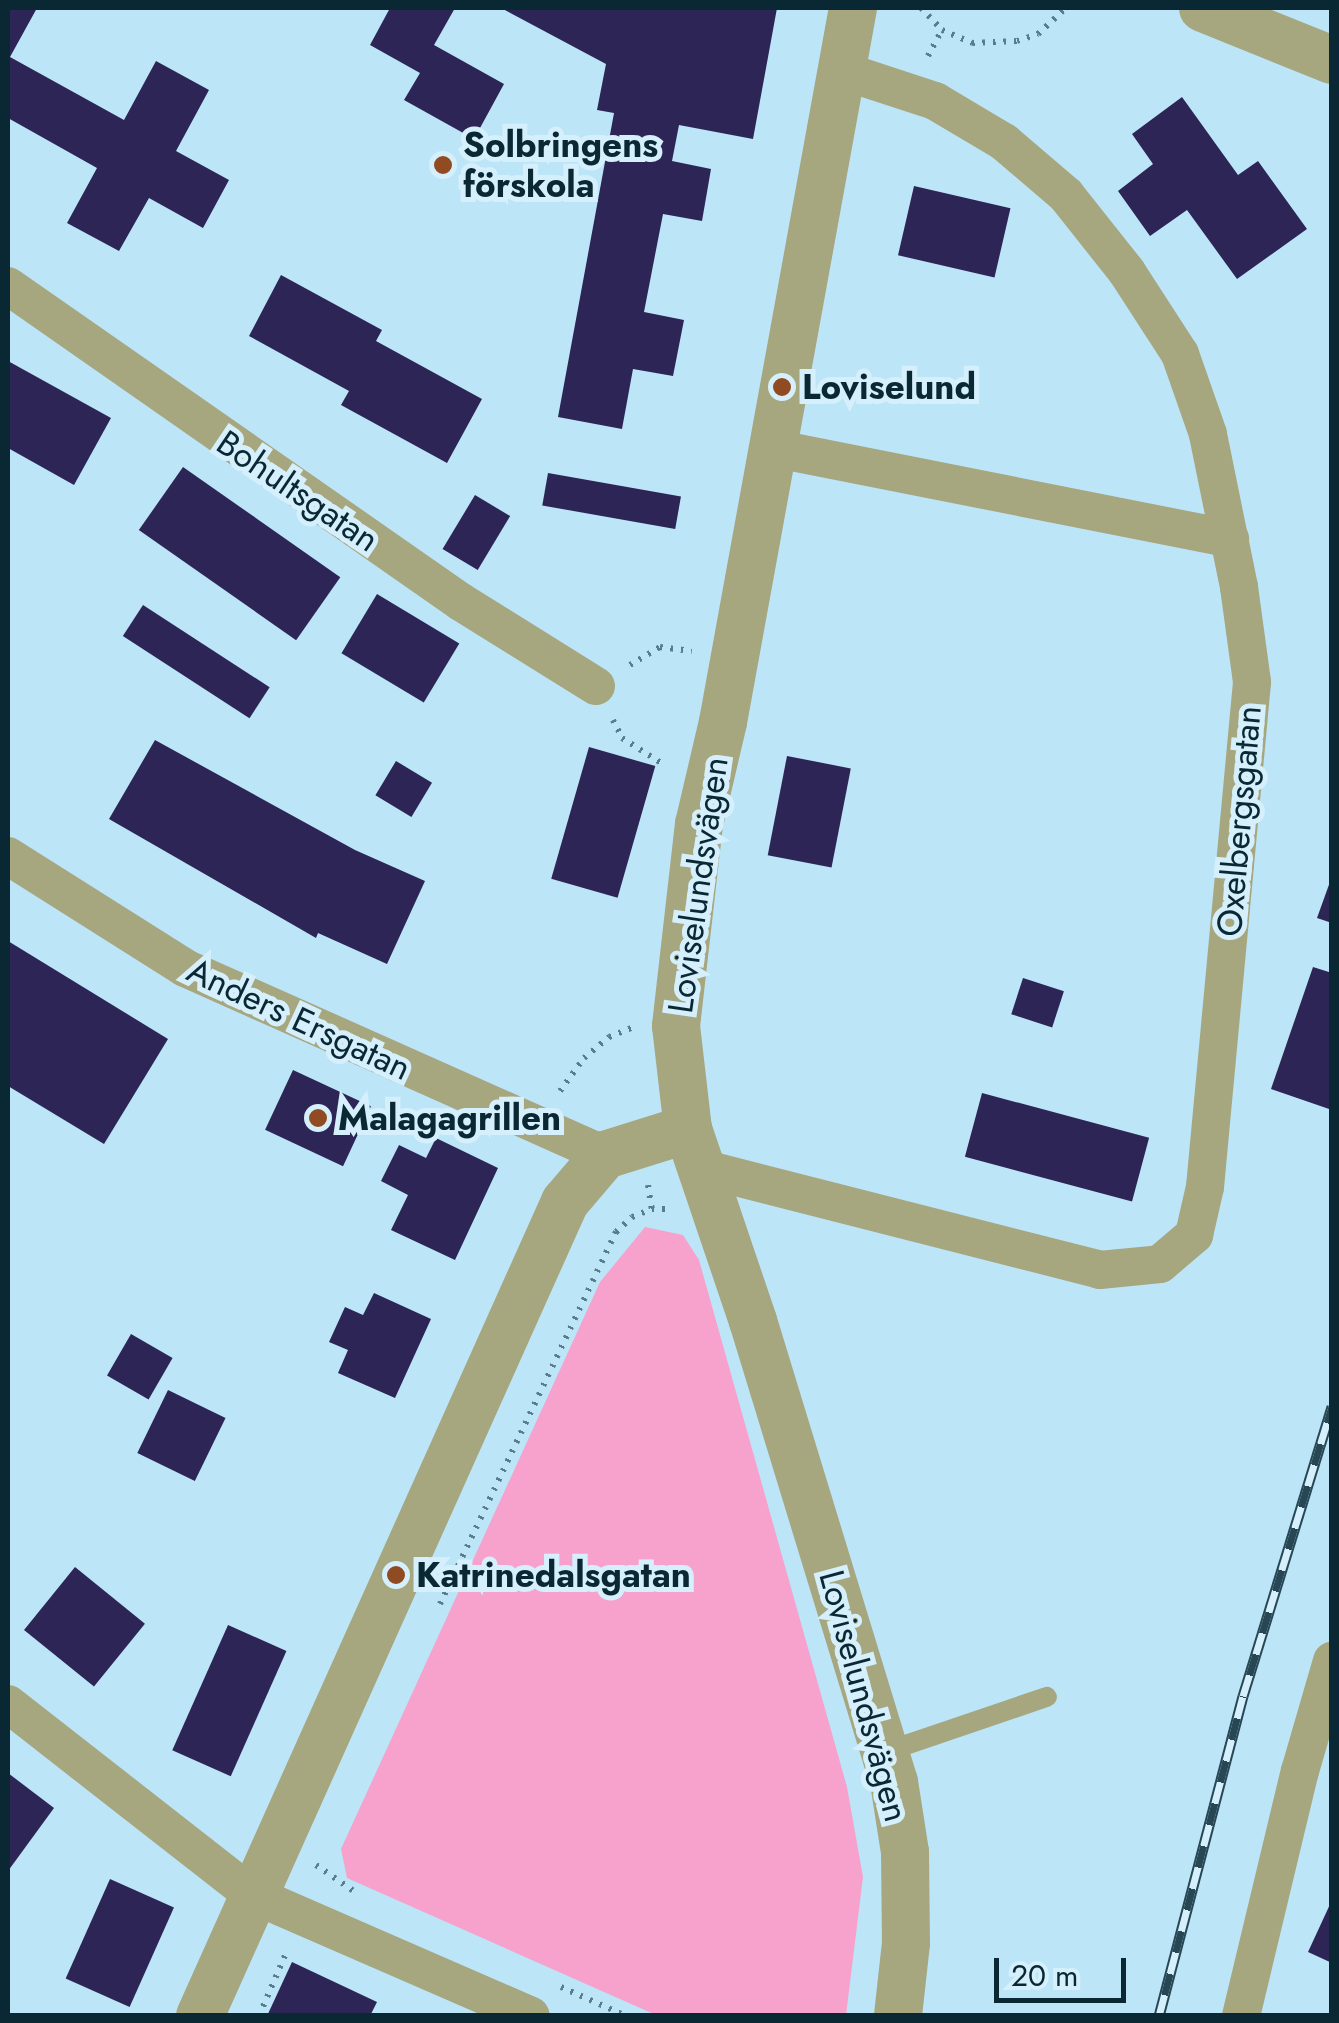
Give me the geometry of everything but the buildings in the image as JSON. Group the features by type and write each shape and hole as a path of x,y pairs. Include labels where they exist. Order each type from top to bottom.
{"street":[{"path":"1202,8 1240,16 1332,60"},
{"name":"Loviselundsvägen","path":"855,30 772,448 723,722 699,824 676,1026 695,1148 885,1752 905,1852 906,1943 898,2016"},
{"name":"Oxelbergsgatan","path":"695,1148 1100,1270 1160,1264 1194,1235 1205,1187 1252,682 1230,540 1208,434 1180,354 1127,272 1066,195 1004,142 935,101 855,30"},
{"name":"Bohultsgatan","path":"8,286 461,602 596,686"},
{"path":"772,448 1230,540"},
{"name":"Anders Ersgatan","path":"8,856 185,968 605,1155"},
{"path":"200,2016 251,1894 565,1202 605,1155 695,1148"},
{"path":"1240,2016 1320,1743 1332,1661"},
{"path":"8,1704 251,1894 531,2016"}],"lane":[{"path":"885,1752 1047,1697"}],"path":[{"path":"921,8 942,30 972,43 1018,42 1038,34 1066,8"},
{"path":"674,771 622,738 596,686 660,647 698,652"},
{"path":"542,1127 584,1058 609,1037 632,1028"},
{"path":"432,1620 616,1232 632,1216 652,1208"},
{"path":"259,2016 327,1850"}],"shaded area":[{"path":"645,1227 683,1235 699,1260 847,1787 863,1877 846,2015 656,2015 347,1878 341,1849 600,1282"}],"railway":[{"path":"1159,2016 1243,1696 1332,1406"}],"place":[{"name":"Solbringens förskola","path":"443,165"},
{"name":"Loviselund","path":"782,387"},
{"name":"Malagagrillen","path":"318,1118"},
{"name":"Katrinedalsgatan","path":"396,1575"}]}
